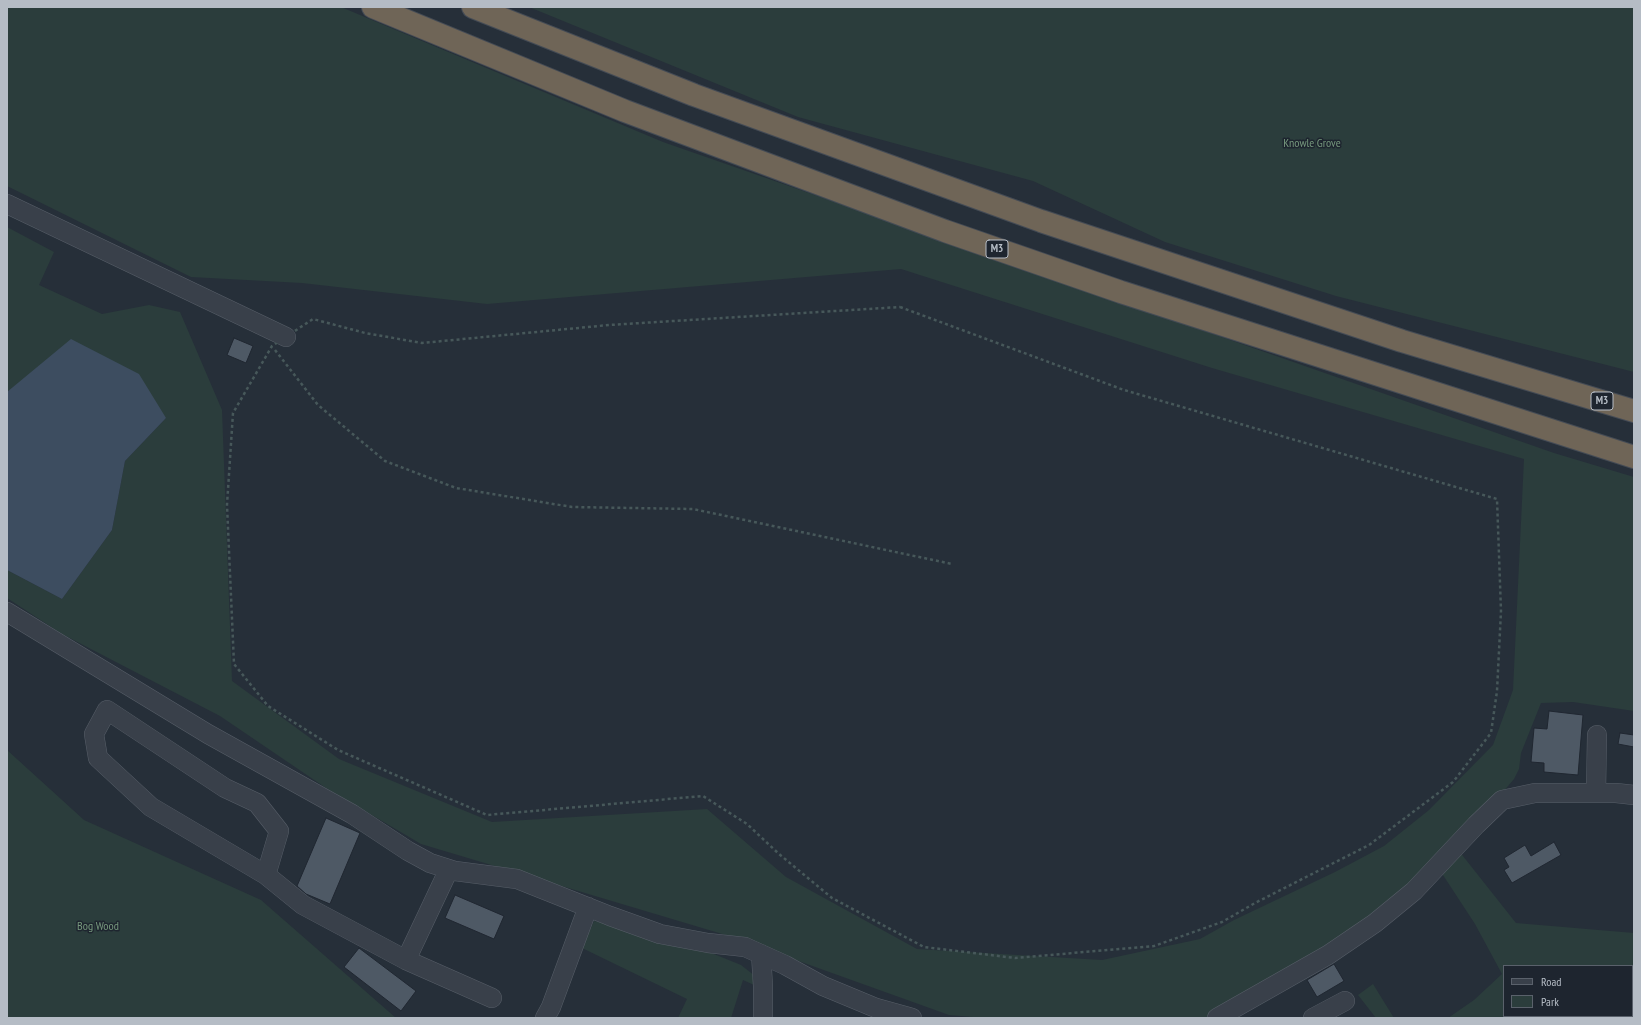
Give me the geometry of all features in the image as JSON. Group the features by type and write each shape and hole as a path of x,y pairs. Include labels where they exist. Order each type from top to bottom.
{"highway":[{"name":"M3","path":"373,7 625,111 945,231 1121,292 1634,457"},
{"name":"M3","path":"473,7 702,98 1034,219 1402,341 1634,411"}],"lane":[{"path":"7,204 279,342"},
{"path":"7,612 208,734 352,814 408,851 430,863 450,869 517,878 660,934 708,943 745,947 823,986 876,1008 912,1018"},
{"path":"266,875 280,831 257,803 225,788 107,710 94,734 98,758 151,807 266,875 303,905 406,960 492,998"},
{"path":"1596,793 1597,735"},
{"path":"1217,1018 1328,955 1375,923 1414,891 1476,825 1502,800 1535,794 1596,793 1634,795"},
{"path":"406,960 450,869"},
{"path":"545,1018 551,1007 588,907"},
{"path":"761,954 763,1018"},
{"path":"1314,1018 1345,1000"}],"path":[{"path":"900,307 1124,390 1497,499 1501,611 1497,691 1491,733 1453,782 1369,845 1255,903 1222,922 1154,946 1015,958 924,947 832,898 779,854 747,824 703,796 487,815 338,750 268,706 234,664 227,504 233,413 279,342 313,319 365,333 422,343 609,325 900,307"},
{"path":"279,342 318,405 385,461 456,488 572,506 693,509 952,564"}],"green space":[{"path":"7,7 341,7 663,142 1554,453 1634,477 1634,711 1573,702 1541,703 1521,753 1519,769 1514,779 1497,799 1380,914 1246,999 1207,1018 984,1018 949,1015 729,936 421,844 326,788 220,716 62,634 7,598 7,570 62,599 112,530 125,461 166,418 7,392 7,227 54,252 39,285 102,314 149,305 180,312 222,410 232,681 339,759 492,822 707,809 786,877 917,949 1102,960 1200,939 1234,920 1335,872 1384,846 1429,810 1493,745 1513,690 1524,459 1212,368 901,269 487,304 302,283 191,277 7,186"},
{"name":"Knowle Grove","path":"529,7 1634,7 1634,372 1336,296 1165,242 1033,181 798,117"},
{"name":"Bog Wood","path":"7,750 84,820 261,900 396,1018 7,1018"},
{"path":"1459,851 1516,923 1634,933 1634,1018 1448,1018 1474,1000 1502,974 1475,924 1441,872"},
{"path":"594,921 634,929 709,952 741,965 755,976 754,985 743,980 731,1018 678,1018 687,999 582,948"},
{"path":"1373,984 1394,1018 1376,1018 1358,995"}],"water":[{"path":"71,339 139,374 166,418 125,461 112,530 62,599 7,570 7,392"}],"building":[{"path":"234,338 253,346 246,363 227,355"},
{"path":"1549,711 1583,715 1578,775 1544,772 1544,763 1531,762 1534,728 1547,729"},
{"path":"1620,733 1634,735 1634,747 1618,744"},
{"path":"326,818 360,833 330,904 306,894 297,886"},
{"path":"1554,842 1561,855 1512,883 1504,870 1509,867 1504,858 1525,845 1531,856"},
{"path":"455,895 504,916 494,939 445,918"},
{"path":"359,948 416,991 401,1011 344,967"},
{"path":"1334,964 1344,981 1317,997 1307,980"}]}
